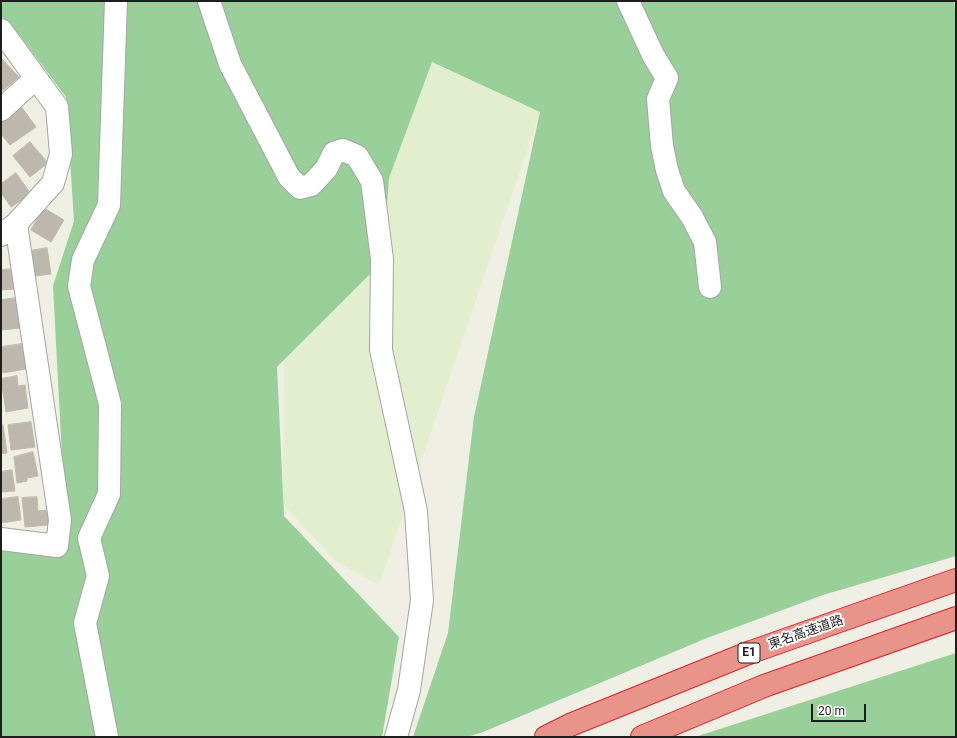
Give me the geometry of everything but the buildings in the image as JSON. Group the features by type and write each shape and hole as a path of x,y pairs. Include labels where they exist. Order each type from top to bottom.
{"highway":[{"name":"東名高速道路","path":"546,737 570,725 751,652 956,580"},
{"path":"642,737 764,686 956,618"}],"street":[{"path":"107,737 85,623 98,576 89,538 109,494 110,404 79,286 83,260 109,205 116,1"},
{"path":"208,1 230,64 289,177 300,188 311,185 326,169 334,153 343,150 357,156 372,181 382,259 381,350 416,511 422,600 409,690 396,737"},
{"path":"628,1 653,55 667,78 658,99 662,146 674,191 692,217 704,242 710,287"},
{"path":"1,30 57,107 61,154 53,183 8,229 60,520 57,546 1,539"},
{"path":"1,110 36,78"}],"green space":[{"path":"1,1 954,1 956,19 956,556 823,595 707,638 483,732 467,737 413,737 448,633 474,417 540,112 432,62 389,178 383,261 277,367 284,516 399,637 382,737 1,737 1,548 61,555 65,513 53,286 74,221 66,97 20,36 1,16"},
{"path":"431,62 540,112 379,585 334,560 283,504 284,361 382,259 389,178"},
{"path":"956,653 956,737 695,737"}]}
